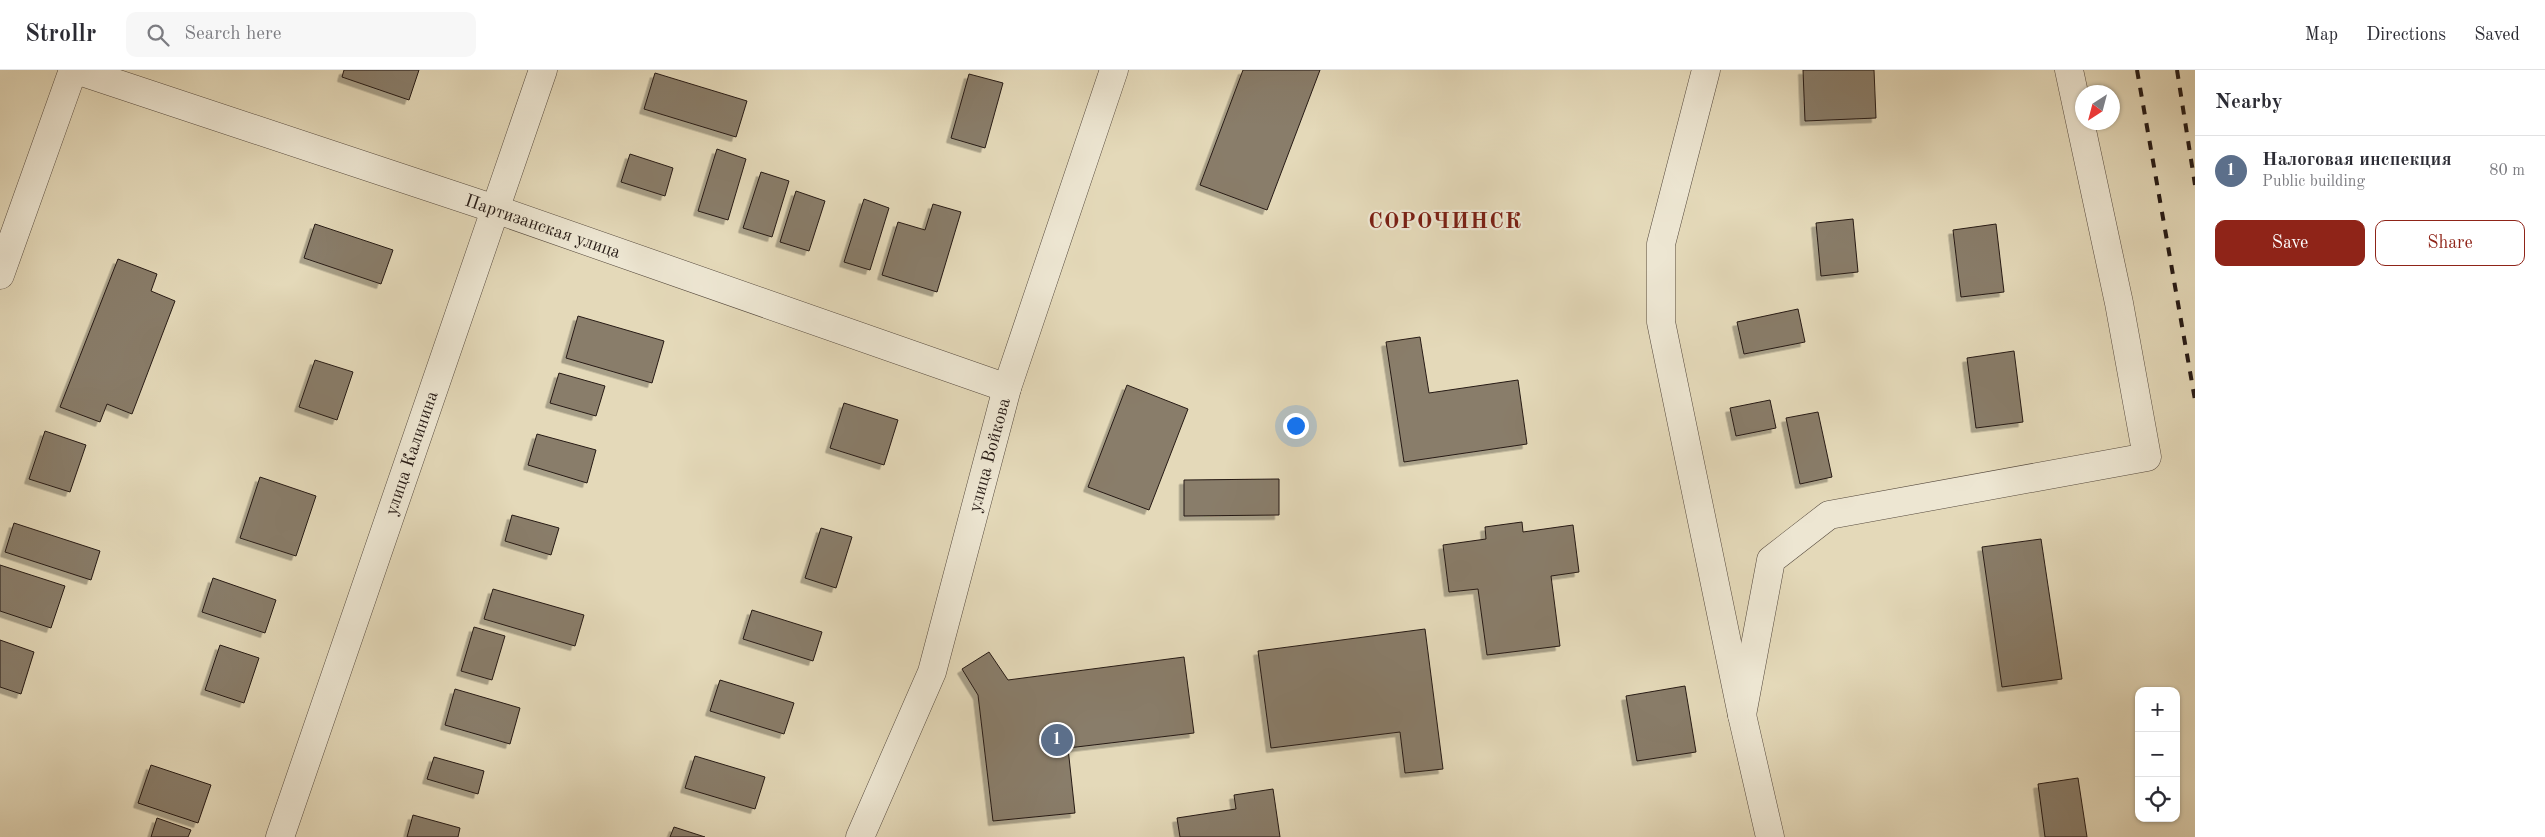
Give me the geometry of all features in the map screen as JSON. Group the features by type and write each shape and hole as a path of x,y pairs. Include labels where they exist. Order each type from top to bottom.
{"street":[{"name":"Партизанская улица","path":"75,70 495,209 1007,388"},
{"path":"0,275 75,70"},
{"name":"улица Калинина","path":"280,837 543,70"},
{"name":"улица Войкова","path":"860,837 932,672 1007,388 1114,70"},
{"path":"1706,70 1661,244 1661,322 1742,715 1770,837"},
{"path":"1742,715 1771,560 1829,515 2147,457 2119,303 2069,70"}],"building":[{"path":"344,70 419,70 409,100 342,77"},
{"path":"1243,70 1320,70 1267,210 1200,185"},
{"path":"1803,70 1874,70 1876,118 1805,121"},
{"path":"655,73 747,101 736,137 644,109"},
{"path":"969,74 1003,83 985,148 951,138"},
{"path":"717,149 746,159 728,220 698,211"},
{"path":"630,154 673,168 665,196 621,182"},
{"path":"761,172 789,181 772,237 743,228"},
{"path":"796,191 825,201 809,251 780,242"},
{"path":"864,199 889,208 870,270 844,262"},
{"path":"933,204 961,212 937,292 882,275 898,222 925,230"},
{"path":"1853,219 1858,272 1821,276 1816,223"},
{"path":"315,224 393,250 381,284 304,258"},
{"path":"1996,224 2004,292 1961,297 1953,230"},
{"path":"118,259 157,274 151,291 175,301 132,414 107,404 100,422 60,407"},
{"path":"1798,309 1805,342 1744,354 1737,322"},
{"path":"578,316 664,341 652,383 566,358"},
{"path":"1420,337 1429,393 1518,380 1527,444 1404,462 1386,342"},
{"path":"2014,351 2023,422 1976,428 1967,358"},
{"path":"315,360 353,372 337,420 299,407"},
{"path":"559,373 605,386 596,416 550,403"},
{"path":"1127,385 1188,409 1149,510 1088,487"},
{"path":"1770,400 1776,428 1736,436 1730,408"},
{"path":"844,403 898,420 884,465 830,448"},
{"path":"1818,412 1832,477 1800,484 1786,418"},
{"path":"45,431 86,445 70,492 29,479"},
{"path":"537,434 596,450 587,483 528,465"},
{"path":"260,477 316,496 296,556 240,538"},
{"path":"1279,479 1279,515 1184,516 1184,480"},
{"path":"512,515 559,528 551,555 505,541"},
{"path":"1522,522 1523,532 1573,525 1579,572 1551,576 1560,646 1487,655 1478,589 1449,592 1443,545 1486,539 1485,527"},
{"path":"14,523 100,551 91,580 5,552"},
{"path":"821,528 852,537 836,588 805,578"},
{"path":"2041,539 2062,679 2002,687 1982,547"},
{"path":"0,565 65,586 51,628 0,611"},
{"path":"213,578 276,600 265,633 202,612"},
{"path":"493,589 584,615 575,646 484,619"},
{"path":"752,610 822,632 813,661 743,639"},
{"path":"474,627 505,636 492,680 461,671"},
{"path":"1425,629 1443,769 1405,773 1400,732 1271,748 1258,651"},
{"path":"0,640 34,652 21,694 0,687"},
{"path":"220,645 259,658 244,703 205,690"},
{"path":"989,652 1008,680 1184,657 1194,733 1068,748 1075,813 993,821 978,695 962,669"},
{"path":"720,680 794,703 784,734 710,711"},
{"path":"1685,686 1696,752 1637,761 1626,696"},
{"path":"455,689 520,708 510,744 445,725"},
{"path":"695,756 765,777 755,809 685,788"},
{"path":"434,757 484,771 478,794 427,779"},
{"path":"151,765 211,785 198,823 138,803"},
{"path":"2078,778 2087,837 2045,837 2038,784"},
{"path":"1273,789 1280,837 1180,837 1177,818 1236,809 1234,795"},
{"path":"413,815 460,828 458,837 407,837"},
{"path":"157,818 191,830 188,837 151,837"},
{"path":"674,827 705,837 670,837"}],"railway":[{"path":"2137,70 2195,400"},
{"path":"2177,70 2195,185"}],"place":[{"name":"Налоговая инспекция","path":"1057,740"}],"district":[{"name":"СОРОЧИНСК","path":"1445,220"}]}
